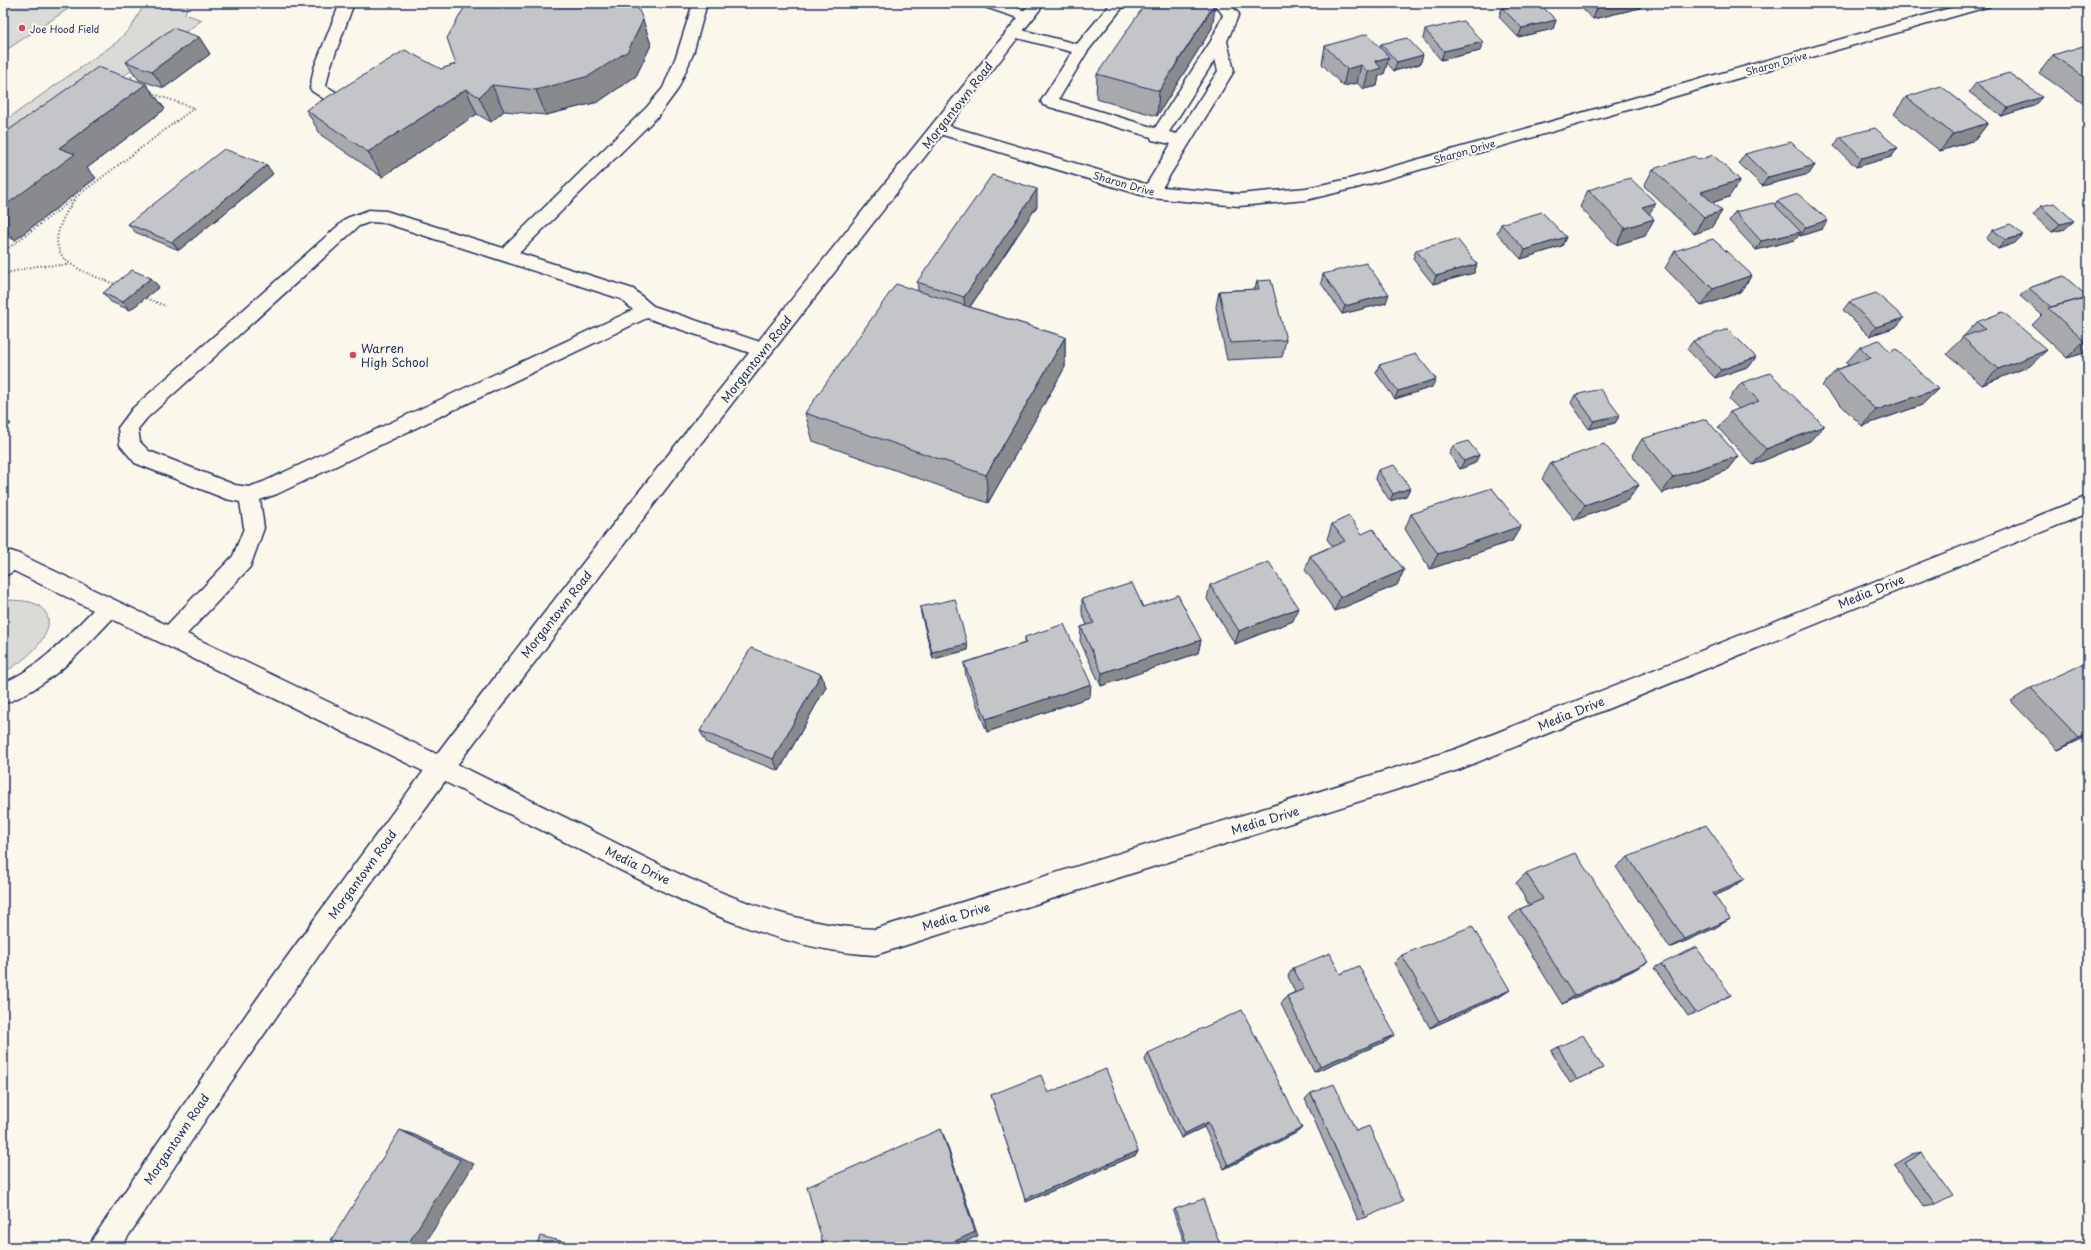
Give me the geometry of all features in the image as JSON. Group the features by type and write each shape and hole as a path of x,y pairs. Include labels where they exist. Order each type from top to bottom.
{"street":[{"path":"347,3 322,68 318,88 351,109"},
{"path":"506,256 653,111 670,89 685,54 700,3"},
{"path":"987,3 1033,10"},
{"path":"1119,3 1081,50 1050,101 1181,142"},
{"name":"Sharon Drive","path":"939,128 1151,192 1239,200 1306,194 1475,149 1985,3"},
{"path":"1158,136 1219,41 1226,8"},
{"name":"Morgantown Road","path":"104,1247 273,998 439,767 762,350 1033,10"},
{"path":"1014,33 1081,50"},
{"path":"1151,192 1226,71 1219,41"},
{"path":"646,311 278,484 249,495 233,493 142,457 130,444 128,428 140,413 353,222 369,216 386,217 627,294 646,311 762,350"},
{"path":"170,637 242,561 254,528 249,495"},
{"name":"Media Drive","path":"3,568 11,560 439,767 670,881 731,909 799,931 828,938 855,942 875,942 1458,759 2088,504"},
{"path":"3,694 15,690 45,672 109,607"}],"path":[{"path":"123,83 141,70"},
{"path":"3,252 194,108 144,91"},
{"path":"75,198 64,213 58,231 58,246 63,259 70,265 118,286"},
{"path":"3,274 36,266 70,265"},
{"path":"138,295 166,306"}],"shaded area":[{"name":"Joe Hood Field","path":"3,3 77,3 3,52"},
{"path":"145,3 189,3 185,14 202,20 3,162 3,122 117,42 132,26"},
{"path":"11,600 36,604 47,614 48,624 45,634 39,644 21,662 3,672 3,602"}],"building":[{"path":"472,3 636,3 643,20 628,51 589,76 536,90 492,85 479,97 466,89 368,152 306,110 405,50 441,69 456,64 447,38 464,8"},
{"path":"1146,3 1215,3 1159,91 1097,74"},
{"path":"1523,3 1539,3 1556,20 1522,28 1502,8"},
{"path":"1463,21 1483,42 1444,51 1425,30"},
{"path":"173,28 199,37 152,71 126,62"},
{"path":"1367,34 1389,57 1375,61 1381,68 1368,72 1361,65 1347,69 1325,46"},
{"path":"1407,38 1423,55 1397,62 1381,44"},
{"path":"2086,45 2088,46 2088,80 2053,55"},
{"path":"98,67 146,84 59,148 75,154 3,207 3,134"},
{"path":"2009,73 2042,97 2008,108 1976,83"},
{"path":"1941,86 1988,123 1953,134 1906,97"},
{"path":"1875,128 1898,148 1862,158 1840,137"},
{"path":"1791,142 1815,165 1768,177 1745,154"},
{"path":"224,149 267,165 172,242 128,224"},
{"path":"1713,155 1740,180 1701,192 1722,211 1704,217 1653,169 1694,156 1699,160"},
{"path":"992,175 1037,189 964,297 917,282"},
{"path":"1630,178 1656,203 1642,207 1654,219 1625,228 1588,190"},
{"path":"1798,194 1828,220 1806,227 1777,201"},
{"path":"1773,203 1801,232 1761,241 1735,212"},
{"path":"2054,203 2074,221 2060,224 2041,206"},
{"path":"1542,212 1566,237 1525,250 1501,224"},
{"path":"2010,224 2023,235 2006,240 1993,230"},
{"path":"1457,239 1477,264 1436,276 1416,250"},
{"path":"1713,239 1752,275 1713,289 1675,251"},
{"path":"1366,263 1389,294 1345,306 1323,274"},
{"path":"132,270 151,278 122,302 103,293"},
{"path":"2064,276 2088,297 2051,307 2029,288"},
{"path":"1271,280 1286,340 1230,343 1219,291 1259,289 1257,281"},
{"path":"896,284 1065,337 986,475 805,413"},
{"path":"1876,293 1904,318 1876,327 1849,302"},
{"path":"2088,297 2088,340 2084,341 2048,308"},
{"path":"2003,312 2047,350 1998,369 1962,337 1985,329 1977,322"},
{"path":"1728,329 1756,357 1721,370 1693,341"},
{"path":"1879,340 1890,352 1896,349 1938,389 1876,410 1836,370 1871,358 1860,347"},
{"path":"1416,354 1436,379 1398,391 1379,365"},
{"path":"1770,373 1824,426 1766,449 1730,412 1759,401 1741,383"},
{"path":"1600,389 1620,415 1594,421 1575,395"},
{"path":"1706,419 1738,456 1673,477 1642,439"},
{"path":"1468,441 1479,455 1464,461 1453,446"},
{"path":"1604,444 1639,485 1585,505 1551,463"},
{"path":"1394,465 1410,488 1393,494 1378,470"},
{"path":"1492,488 1521,526 1438,554 1411,514"},
{"path":"1349,516 1362,534 1373,529 1404,570 1340,597 1310,556 1345,541 1332,524"},
{"path":"1269,562 1298,608 1239,631 1210,585"},
{"path":"1132,583 1143,607 1178,595 1201,640 1102,673 1081,627 1094,623 1082,599"},
{"path":"955,599 967,644 932,652 920,607"},
{"path":"1064,624 1091,684 986,719 964,663 1026,643 1025,637"},
{"path":"751,648 821,674 773,759 700,731"},
{"path":"2088,662 2088,734 2079,738 2031,688"},
{"path":"1706,825 1745,879 1713,893 1730,919 1685,939 1628,857"},
{"path":"1575,853 1648,962 1574,996 1520,909 1543,899 1526,873"},
{"path":"1472,926 1510,990 1439,1021 1402,955"},
{"path":"1696,947 1731,995 1696,1013 1661,964"},
{"path":"1330,953 1340,974 1359,966 1395,1035 1320,1066 1287,996 1304,989 1293,968"},
{"path":"1242,1010 1302,1128 1228,1165 1208,1122 1184,1134 1148,1053"},
{"path":"1583,1035 1603,1068 1577,1080 1558,1047"},
{"path":"1106,1069 1138,1151 1025,1199 991,1095 1041,1075 1048,1093"},
{"path":"1334,1084 1356,1131 1369,1126 1403,1201 1366,1217 1311,1093"},
{"path":"941,1129 975,1232 942,1247 824,1247 807,1187"},
{"path":"400,1130 460,1160 406,1247 348,1247 331,1240"},
{"path":"1922,1153 1953,1196 1935,1205 1905,1163"},
{"path":"1203,1199 1221,1247 1188,1247 1175,1209"},
{"path":"540,1236 586,1247 536,1247"}],"place":[{"name":"Joe Hood Field","path":"22,28"},
{"name":"Warren High School","path":"353,355"}]}
